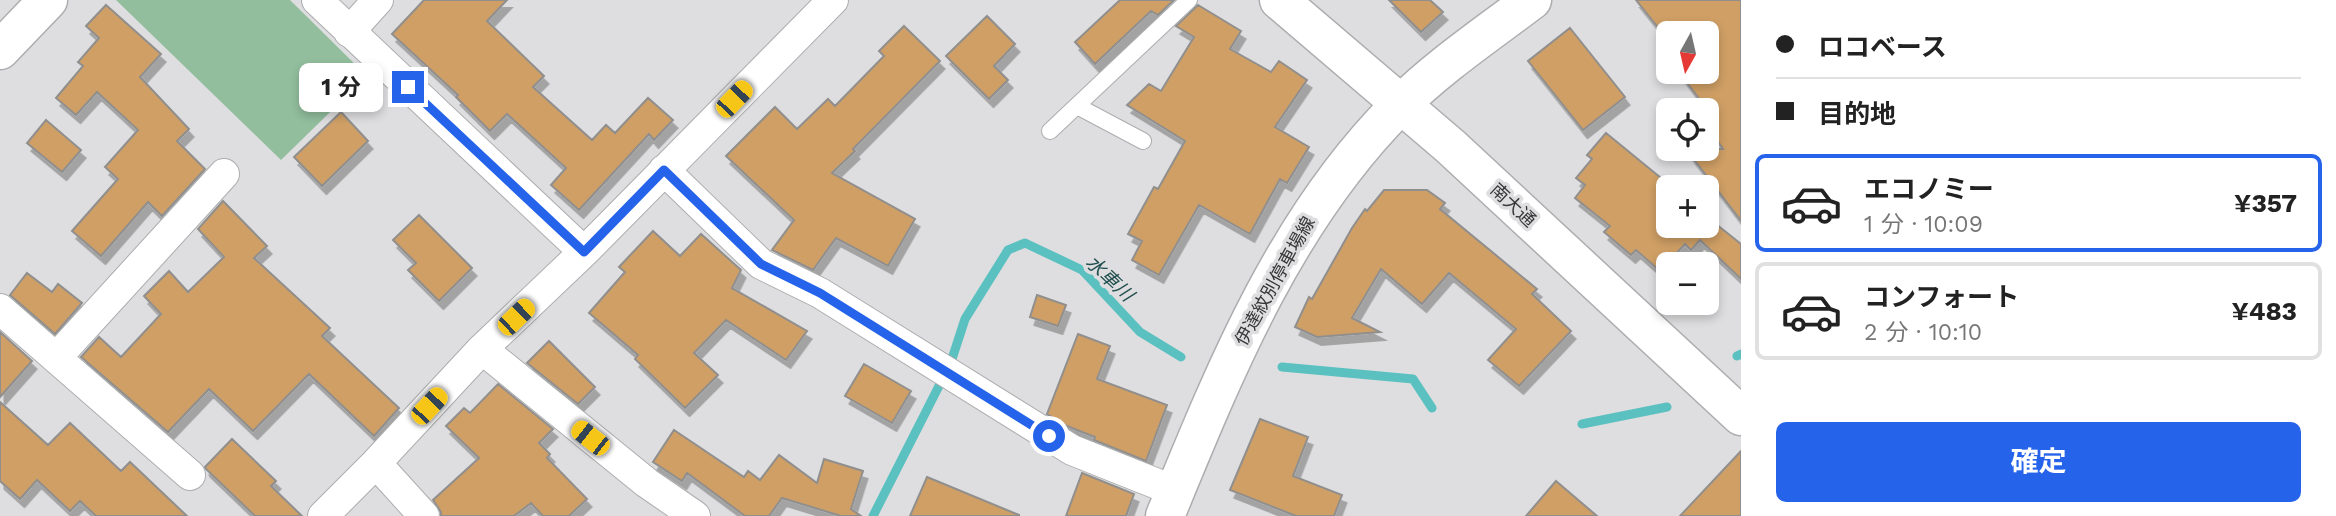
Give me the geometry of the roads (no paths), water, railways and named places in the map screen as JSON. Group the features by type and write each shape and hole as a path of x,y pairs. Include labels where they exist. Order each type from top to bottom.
{"street":[{"path":"0,50 48,0"},
{"path":"317,0 584,252"},
{"path":"349,32 378,0"},
{"path":"323,516 482,349 584,252 833,0"},
{"name":"南大通","path":"1279,0 1450,146 1741,416"},
{"name":"伊達紋別停車場線","path":"1170,504 1244,332 1299,231 1360,148 1400,105 1532,0"},
{"path":"664,170 761,264 820,293 1072,450 1170,504"},
{"path":"56,358 224,174"},
{"path":"0,309 190,475"},
{"path":"482,349 648,483 695,516"},
{"path":"376,463 424,516"}],"lane":[{"path":"1050,131 1189,0"},
{"path":"1077,106 1143,141"}],"waterway":[{"name":"水車川","path":"951,362 965,319 1008,250 1025,243 1082,270 1140,332 1181,357"},
{"name":"水車川","path":"1737,356 1741,354"},
{"name":"水車川","path":"1282,367 1413,379 1432,408"},
{"name":"水車川","path":"873,516 942,380"},
{"name":"水車川","path":"1582,424 1667,407"}]}
